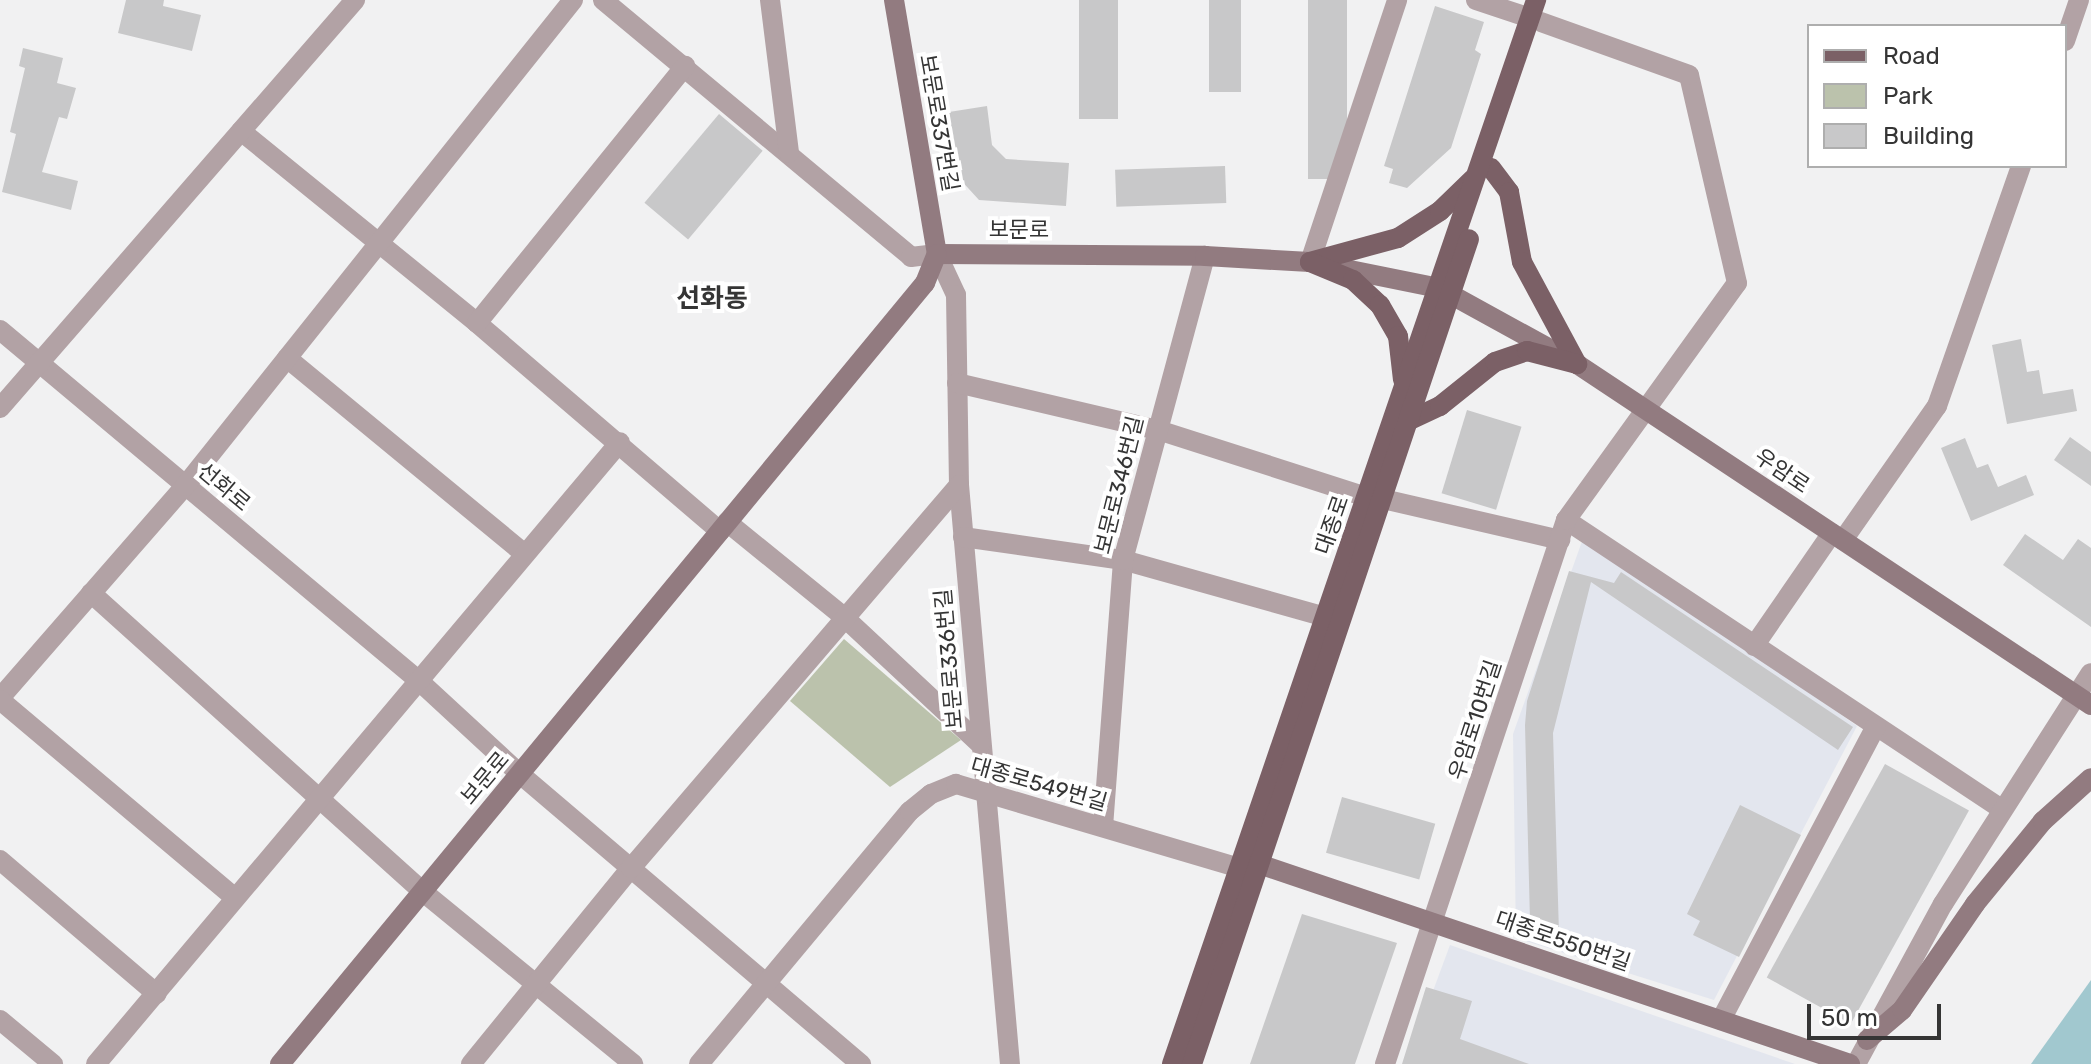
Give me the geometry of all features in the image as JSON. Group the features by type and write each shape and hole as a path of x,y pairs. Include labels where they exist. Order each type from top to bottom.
{"main road":[{"name":"보문로337번길","path":"894,0 937,254"},
{"name":"대종로","path":"1192,1064 1326,617 1410,420 1446,292 1535,13 1548,0"},
{"path":"1310,262 1398,238 1440,211 1484,171 1509,192 1522,262 1577,364"},
{"name":"보문로","path":"280,1064 925,283 937,254 1205,256 1310,262 1446,292"},
{"path":"1310,262 1353,280 1380,305 1398,336 1403,393"},
{"name":"대종로","path":"1172,1064 1249,866 1375,498 1403,393 1446,292"},
{"name":"우암로","path":"1446,292 1577,364 2083,700"},
{"path":"1410,420 1440,406 1495,362 1517,355 1548,353 1577,364"},
{"path":"1867,1040 1902,1010 1975,904 2043,821 2091,778"},
{"name":"대종로550번길","path":"1249,866 1433,922 1853,1064"}],"street":[{"path":"0,408 355,0"},
{"path":"234,897 0,699 185,486 573,0"},
{"path":"603,0 911,257 937,254"},
{"path":"770,0 789,153"},
{"path":"1310,262 1397,0"},
{"path":"1476,0 1535,13"},
{"path":"2067,35 2079,0"},
{"name":"우암로10번길","path":"1385,1064 1563,530 1737,283 1689,75 1535,13"},
{"path":"477,323 685,66"},
{"path":"241,131 724,526 845,618 980,744"},
{"path":"1754,646 1937,406 2020,168"},
{"name":"보문로336번길","path":"937,254 956,295 959,485 983,791 1010,1064"},
{"name":"보문로346번길","path":"1103,827 1123,560 1205,256"},
{"name":"선화로","path":"0,330 418,680 520,774 861,1064"},
{"path":"287,358 525,554"},
{"path":"957,383 1158,430 1375,498 1563,530 1754,646 2003,810"},
{"path":"96,1064 620,442"},
{"path":"471,1064 631,868 959,485"},
{"path":"963,537 1123,560 1326,617"},
{"path":"91,593 422,891 633,1064"},
{"path":"1853,1064 2003,810 2083,700 2091,673"},
{"path":"1721,1020 1876,726"},
{"name":"대종로549번길","path":"766,986 910,811 931,794 956,784 1249,866"},
{"path":"0,860 157,994"},
{"path":"699,1064 766,986"},
{"path":"0,1020 53,1064"}],"shaded area":[{"path":"1585,533 1857,726 1714,1000 1516,938 1513,734"},
{"path":"1450,945 1795,1064 1406,1064"}],"green space":[{"path":"844,639 961,740 890,787 790,701"}],"water":[{"path":"2091,980 2091,1064 2031,1064"}],"building":[{"path":"126,0 164,0 163,6 201,15 192,51 118,33"},
{"path":"1079,0 1118,0 1118,119 1079,119"},
{"path":"1209,0 1241,0 1241,92 1209,92"},
{"path":"1308,0 1347,0 1347,179 1308,179"},
{"path":"1435,6 1484,22 1475,50 1481,54 1451,148 1407,188 1389,183 1393,169 1384,166"},
{"path":"23,48 63,58 57,83 76,88 67,119 59,117 42,172 78,181 71,210 2,192 16,134 10,132 25,68 19,66"},
{"path":"987,106 992,145 1006,159 1069,163 1066,206 979,200 958,177 949,112"},
{"path":"719,114 763,151 688,240 644,203"},
{"path":"1225,166 1226,203 1116,207 1115,170"},
{"path":"2021,339 2027,372 2039,370 2043,394 2073,389 2077,411 2007,424 1992,345"},
{"path":"1467,410 1522,427 1496,510 1442,493"},
{"path":"2070,437 2091,452 2091,486 2054,460"},
{"path":"1965,438 1977,468 1988,464 1998,487 2026,475 2034,495 1971,521 1941,448"},
{"path":"2025,534 2063,560 2078,539 2091,548 2091,627 2003,565"},
{"path":"1569,571 1614,583 1621,572 1853,727 1838,750 1591,582 1553,733 1559,933 1530,921 1525,725 1527,701"},
{"path":"1885,764 1969,811 1851,1024 1767,977"},
{"path":"1342,797 1435,824 1419,879 1326,853"},
{"path":"1740,805 1801,835 1739,957 1693,935 1700,921 1687,914"},
{"path":"1302,914 1397,943 1355,1064 1250,1064"},
{"path":"1426,987 1472,1001 1460,1039 1529,1064 1402,1064"}],"district":[{"name":"선화동","path":"712,299"}]}
